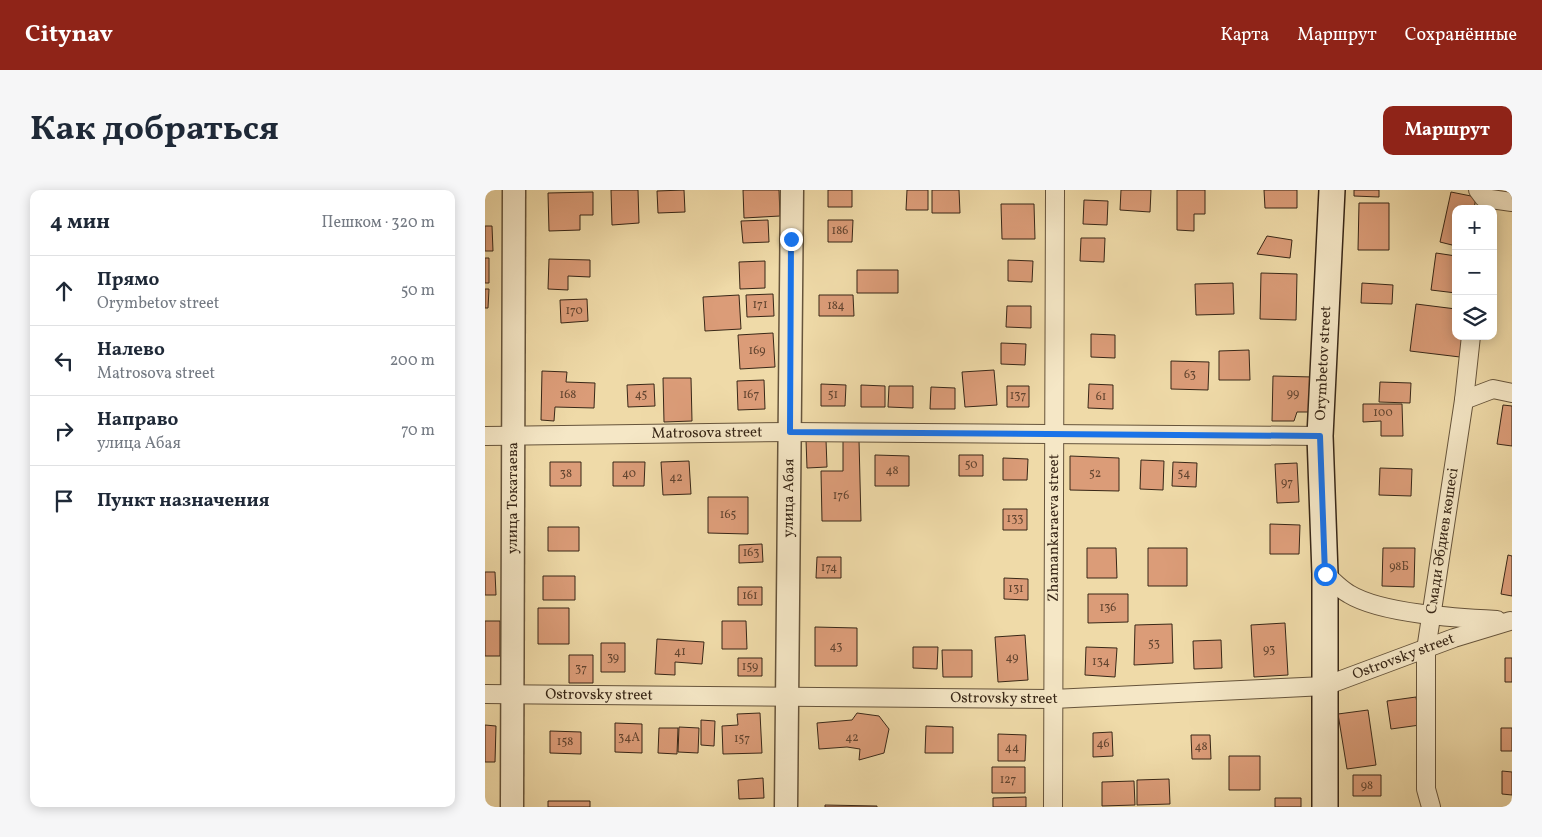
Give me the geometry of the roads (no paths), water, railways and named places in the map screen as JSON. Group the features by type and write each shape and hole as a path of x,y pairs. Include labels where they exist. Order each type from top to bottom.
{"main road":[{"name":"Orymbetov street","path":"1325,807 1325,574 1320,436 1332,190"}],"street":[{"name":"улица Токатаева","path":"512,807 513,190"},
{"name":"улица Абая","path":"786,807 792,190"},
{"name":"Zhamankaraeva street","path":"1053,807 1055,190"},
{"path":"1482,197 1512,202"},
{"name":"Смади Әбдиев көшесі","path":"1431,807 1426,789 1426,650 1464,400 1471,340"},
{"path":"1464,400 1493,389 1512,393"},
{"name":"Matrosova street","path":"485,436 790,432 1054,432 1320,436"},
{"path":"1325,574 1350,595 1377,605 1431,615 1511,621"},
{"name":"Ostrovsky street","path":"485,694 1053,699 1325,686 1454,638 1511,621"}]}
